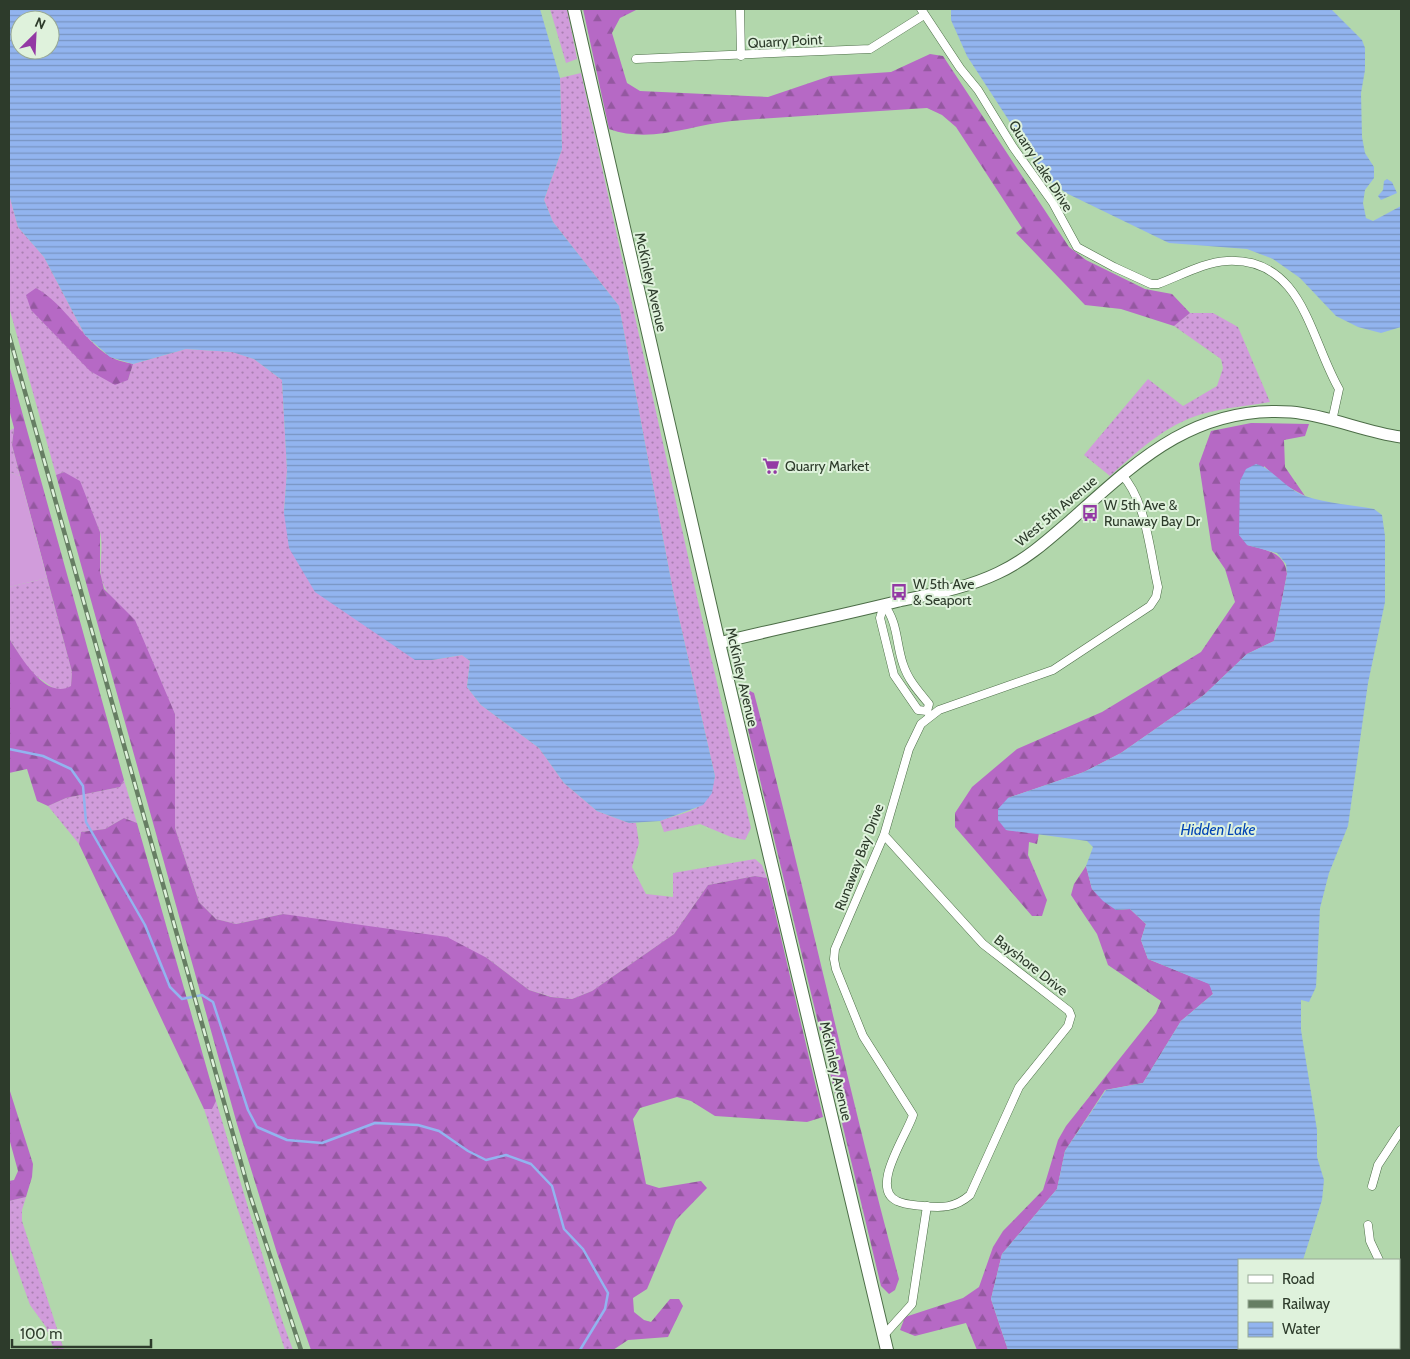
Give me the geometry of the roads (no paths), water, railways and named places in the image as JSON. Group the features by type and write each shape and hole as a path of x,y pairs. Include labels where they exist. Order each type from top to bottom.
{"main road":[{"name":"McKinley Avenue","path":"574,9 719,644 887,1350"},
{"name":"West 5th Avenue","path":"719,644 950,590 1010,567 1043,545 1136,462 1172,438 1221,419 1256,413 1291,412 1332,421 1368,432 1401,437"}],"street":[{"path":"740,9 741,56"},
{"name":"Quarry Point","path":"636,59 870,49 923,12"},
{"name":"Quarry Lake Drive","path":"923,12 1053,203 1077,247 1151,284 1158,284 1206,266 1227,261 1256,265 1289,285 1299,301 1329,372 1339,390 1332,421"},
{"name":"Runaway Bay Drive","path":"927,1206 895,1201 888,1194 886,1182 889,1170 913,1115 860,1031 834,959 835,949 884,835 916,730 929,714 1053,670 1150,606 1156,597 1158,587 1138,498 1130,483 1122,475"},
{"path":"884,605 892,615 903,665 911,682 929,704 929,714 918,710 894,676 880,618 884,605"},
{"name":"Bayshore Drive","path":"884,835 983,944 1069,1011 1071,1016 1068,1026 1019,1087 970,1195 957,1205 948,1208 927,1206"},
{"path":"1372,1186 1378,1165 1401,1130"},
{"path":"884,1335 912,1304 927,1206"},
{"path":"1368,1225 1370,1241 1379,1259"}],"water":[{"path":"9,9 540,9 560,78 562,149 544,200 553,222 619,306 674,596 715,776 712,793 703,805 660,821 629,823 597,811 564,783 539,748 481,705 467,687 470,661 462,655 432,660 415,660 315,592 289,548 284,513 287,470 282,380 254,359 232,352 186,349 133,364 110,357 85,335 44,257 18,227 9,194"},
{"path":"951,9 1331,9 1362,40 1365,48 1365,70 1361,93 1362,137 1365,153 1374,167 1374,178 1365,190 1363,203 1366,218 1373,221 1401,206 1401,327 1381,333 1358,327 1336,316 1300,278 1273,259 1247,249 1169,243 1066,193 1047,179 967,56 951,20"},
{"path":"1387,179 1392,182 1397,193 1381,200 1378,196 1383,190 1384,181"},
{"name":"Hidden Lake","path":"1256,464 1262,466 1298,493 1305,496 1374,509 1382,515 1385,536 1385,602 1368,683 1348,826 1329,873 1320,908 1316,987 1309,1002 1301,1000 1301,1030 1317,1130 1317,1157 1324,1180 1322,1200 1303,1259 1238,1259 1238,1349 1328,1349 1008,1350 991,1299 1002,1254 1057,1189 1065,1151 1106,1090 1143,1083 1181,1021 1213,994 1209,984 1148,959 1141,940 1146,924 1130,909 1116,910 1103,901 1092,889 1086,866 1093,847 1087,841 1006,830 998,820 998,809 1008,798 1084,772 1121,753 1204,695 1247,654 1274,641 1287,574 1286,564 1277,553 1247,545 1239,535 1240,481 1246,469"}],"waterway":[{"path":"9,749 43,756 71,769 83,786 86,822 145,925 170,987 182,999 202,995 213,1002 248,1110 257,1127 287,1140 322,1143 375,1123 418,1125 439,1131 468,1151 486,1160 506,1155 531,1164 552,1186 564,1229 583,1249 608,1293 605,1309 580,1350"}],"railway":[{"path":"9,335 250,1195 301,1350"}],"place":[{"name":"Quarry Market","path":"771,466"},
{"name":"W 5th Ave & Runaway Bay Dr","path":"1090,513"},
{"name":"W 5th Ave & Seaport","path":"899,592"}]}
